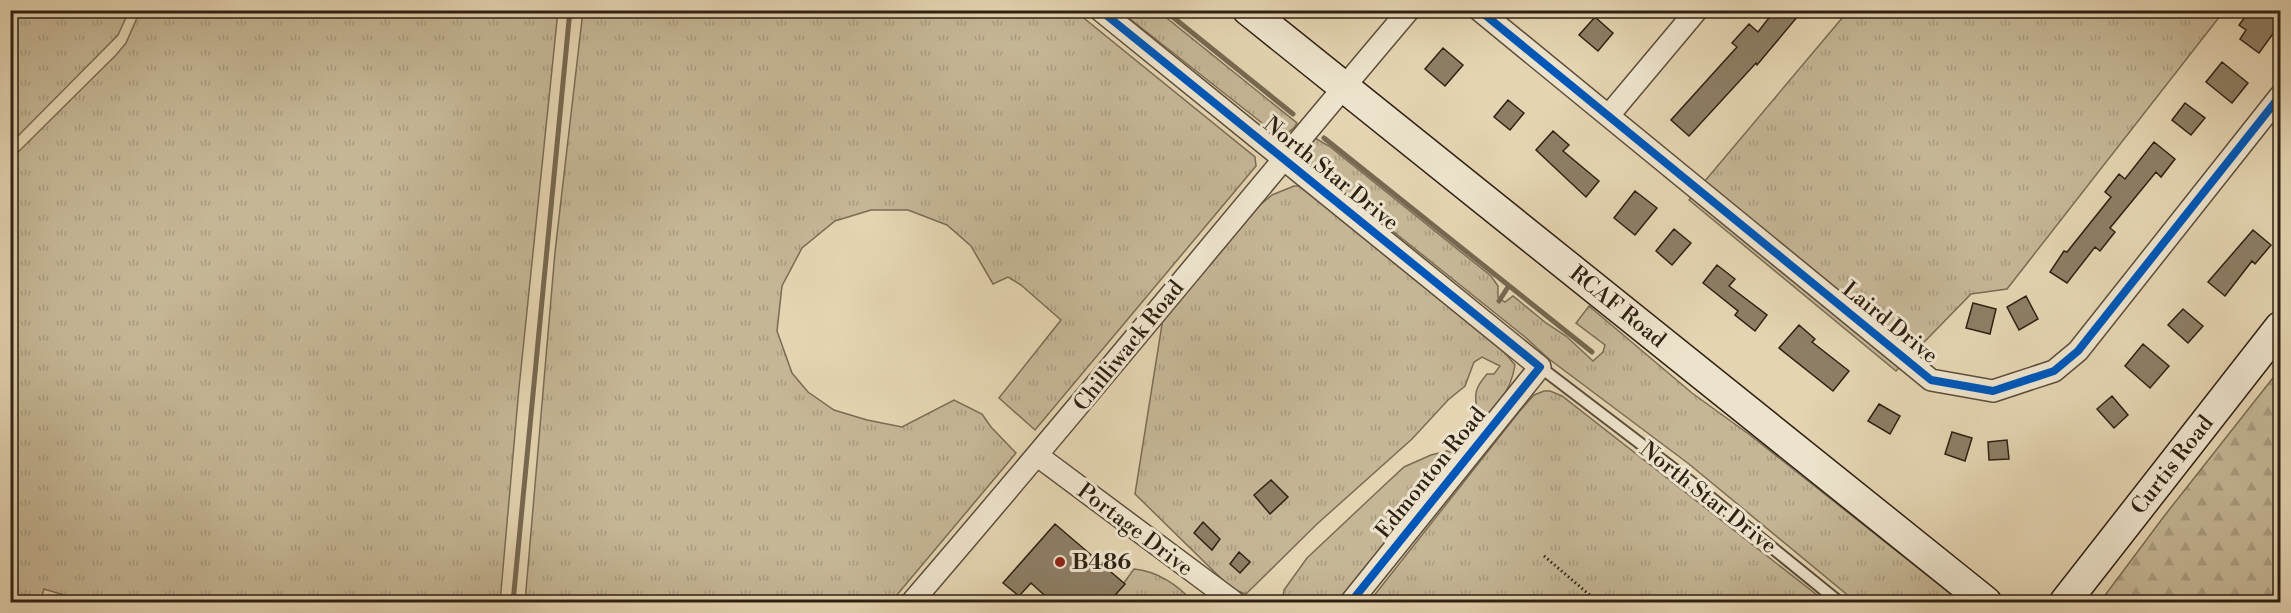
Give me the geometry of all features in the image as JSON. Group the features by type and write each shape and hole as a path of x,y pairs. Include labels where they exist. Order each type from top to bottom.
{"main road":[{"name":"RCAF Road","path":"1248,10 1986,603"},
{"name":"Curtis Road","path":"2065,603 2280,327"}],"street":[{"name":"North Star Drive","path":"1100,10 1540,367"},
{"name":"Chilliwack Road","path":"912,603 1038,456 1283,158 1409,10"},
{"name":"Laird Drive","path":"1479,10 1931,380 1993,391 2054,371 2078,351 2280,96"},
{"path":"1609,115 1697,10"},
{"name":"Edmonton Road","path":"1351,603 1540,367"},
{"name":"Portage Drive","path":"1038,456 1234,603"}],"lane":[{"name":"North Star Drive","path":"1540,367 1700,489 1839,603"}],"path":[{"path":"1544,556 1598,603"}],"green space":[{"path":"11,10 129,11 118,35 11,143"},
{"path":"140,11 558,11 519,388 500,602 87,602 44,589 40,602 11,602 11,159 116,55 126,43"},
{"path":"583,11 1075,11 1255,157 1256,166 1035,430 999,398 1061,320 1021,285 1008,277 993,284 971,246 947,225 908,210 871,210 835,221 802,248 782,286 777,331 792,373 808,392 834,410 902,427 954,400 982,414 1016,453 891,602 525,602 555,252"},
{"path":"1120,11 1158,11 1297,123 1290,131 1279,135"},
{"path":"1848,11 2224,11 2007,289 1971,294 1896,371 1689,200"},
{"path":"1315,138 1329,146 1491,276 1498,286 1498,297 1505,302 1513,296 1566,336 1593,361 1603,352 1605,345 1576,323 1589,306 1692,393 1750,435 1961,602 1856,602 1689,464 1549,359 1525,337 1314,168 1309,161 1308,153"},
{"path":"1294,186 1300,186 1505,353 1515,365 1502,398 1477,422 1476,392 1478,387 1487,374 1494,374 1500,366 1482,357 1474,362 1465,386 1448,400 1412,439 1317,524 1246,594 1232,589 1135,494 1163,318 1260,205 1272,195"},
{"path":"2280,369 2280,602 2100,602 2165,515"},
{"path":"1544,391 1562,396 1826,602 1369,602 1519,412 1534,395"},
{"path":"1447,451 1456,453 1339,602 1282,602 1284,590 1307,558 1404,467 1431,455"},
{"path":"1134,569 1143,570 1166,580 1193,602 1125,602 1115,595"}],"building":[{"path":"1775,10 1803,10 1757,65 1756,63 1689,136 1671,120 1737,47 1732,43 1749,24 1758,32"},
{"path":"2250,10 2280,10 2280,24 2259,53 2240,39 2246,30 2239,25"},
{"path":"1595,17 1613,33 1598,51 1579,35"},
{"path":"1443,48 1463,65 1445,86 1425,69"},
{"path":"2222,62 2248,83 2232,103 2206,82"},
{"path":"1508,100 1524,113 1510,130 1494,117"},
{"path":"2185,103 2205,118 2191,135 2172,120"},
{"path":"1553,131 1569,145 1563,151 1599,181 1586,197 1536,150"},
{"path":"2154,142 2175,159 2161,177 2156,172 2110,228 2115,232 2100,251 2095,247 2067,283 2050,272 2064,251 2067,252 2111,197 2105,192 2119,174 2125,179"},
{"path":"1635,191 1657,208 1635,235 1614,218"},
{"path":"1674,229 1691,243 1672,265 1656,251"},
{"path":"2253,230 2271,245 2255,264 2252,261 2225,296 2208,282"},
{"path":"1717,265 1735,279 1729,286 1767,315 1755,331 1735,315 1738,311 1703,283"},
{"path":"2026,296 2038,319 2019,330 2007,307"},
{"path":"1973,303 1996,309 1990,334 1966,328"},
{"path":"2183,309 2203,326 2188,343 2168,325"},
{"path":"1799,325 1815,339 1812,342 1849,371 1833,391 1779,348"},
{"path":"2143,344 2169,366 2150,388 2125,366"},
{"path":"2112,396 2128,415 2114,428 2097,409"},
{"path":"1879,404 1900,416 1890,434 1868,421"},
{"path":"1952,432 1972,438 1965,461 1945,454"},
{"path":"2007,440 2009,459 1989,460 1988,442"},
{"path":"1271,480 1288,497 1270,514 1254,495"},
{"path":"1203,522 1220,539 1212,550 1194,533"},
{"name":"B486","path":"1055,524 1125,584 1108,603 1053,603 1031,583 1019,596 1003,583"},
{"path":"1239,552 1250,562 1240,573 1230,564"}],"waterway":[{"path":"513,602 570,10"},
{"path":"1164,10 1293,114"},
{"path":"1324,138 1592,352"},
{"path":"1499,301 1508,287"}],"cycle path":[{"path":"1100,10 1540,367 1351,602"},
{"path":"1479,10 1931,380 1993,391 2054,371 2078,351 2280,96"}],"place":[{"name":"B486","path":"1060,562"}]}
